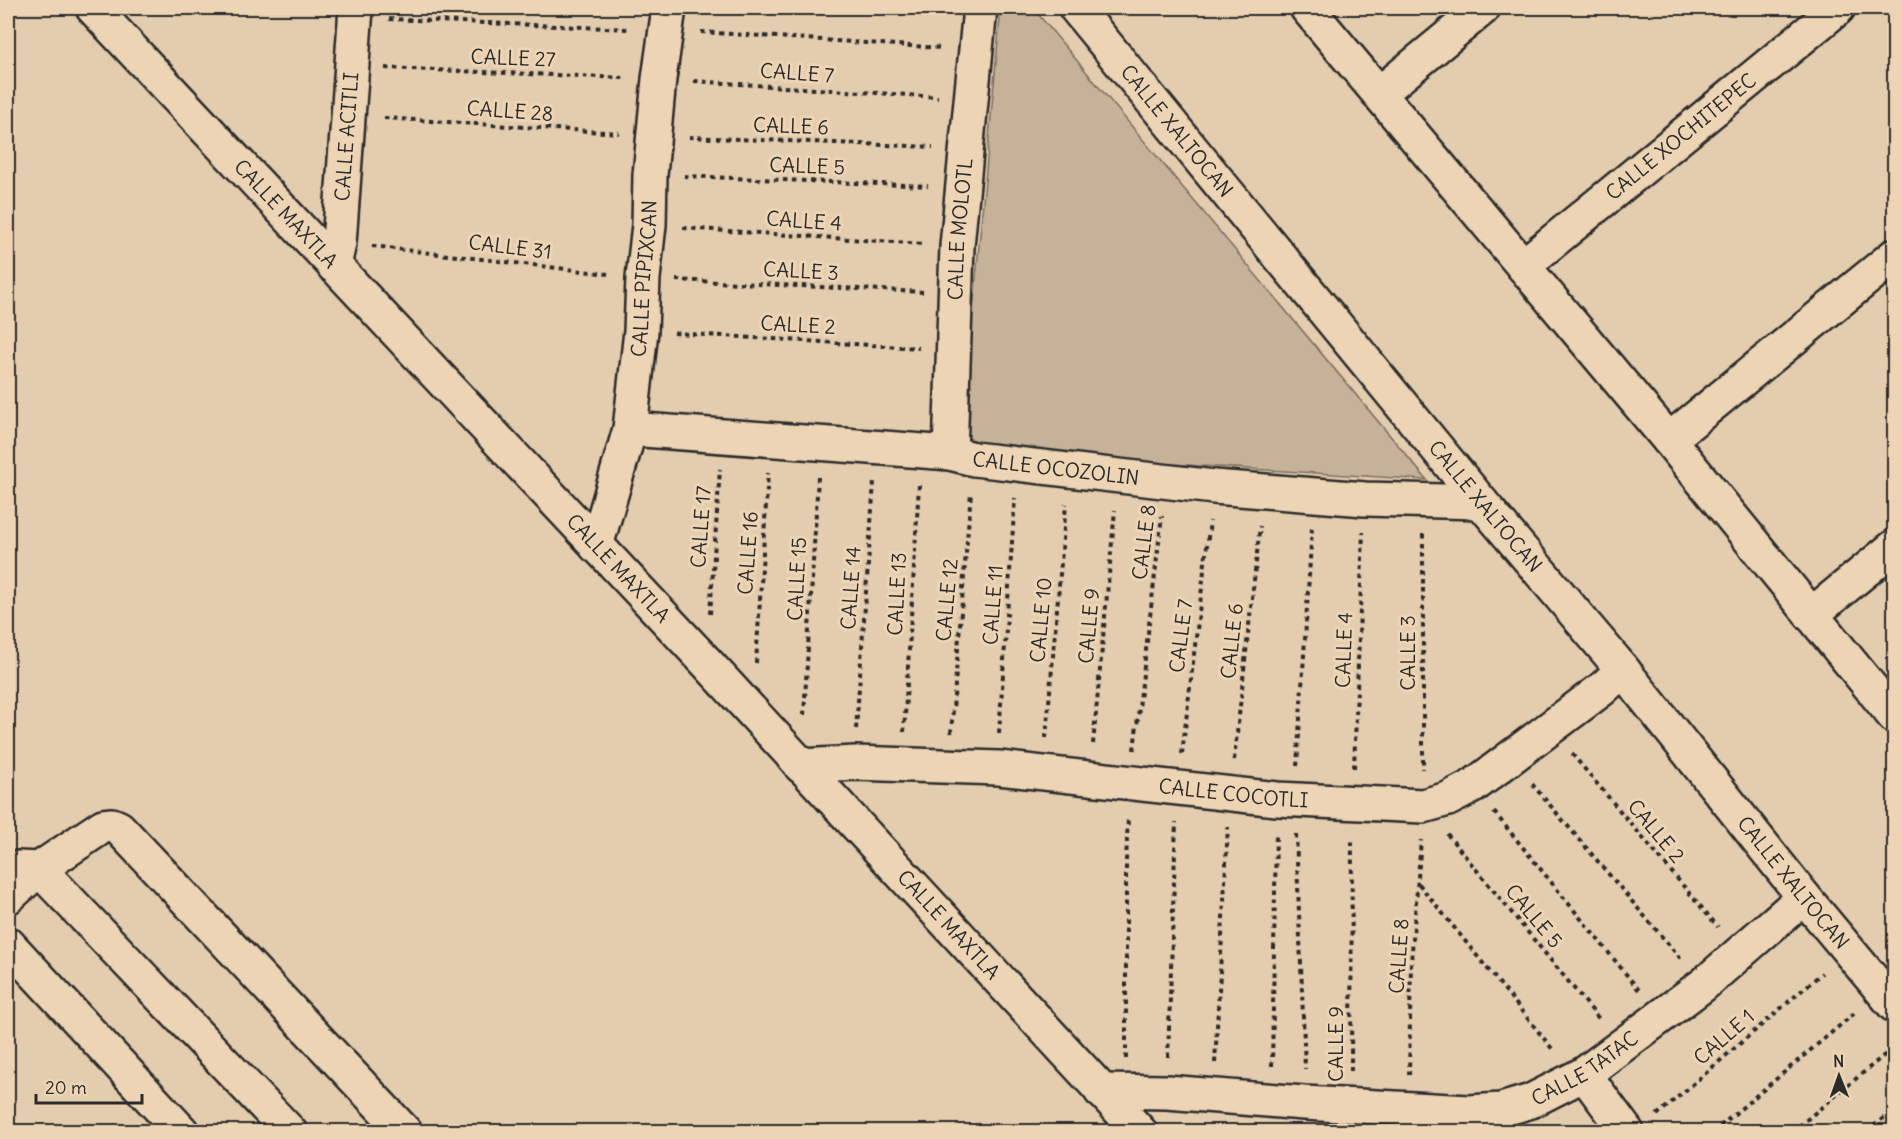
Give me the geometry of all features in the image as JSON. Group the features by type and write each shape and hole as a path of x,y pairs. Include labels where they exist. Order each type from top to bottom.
{"street":[{"name":"CALLE MAXTLA","path":"93,8 1140,1131"},
{"name":"CALLE MOLOTL","path":"948,454 957,294 957,246 980,8"},
{"name":"CALLE XALTOCAN","path":"1077,8 1481,502 1623,670 1804,897 1894,1005"},
{"path":"1308,8 1669,440 1894,716"},
{"path":"1380,93 1483,8"},
{"name":"CALLE XOCHITEPEC","path":"1523,266 1838,8"},
{"name":"CALLE ACITLI","path":"334,266 339,243 369,13"},
{"name":"CALLE PIPIXCAN","path":"596,546 630,429 641,331 643,278 649,225 650,175 667,19"},
{"path":"1669,440 1894,256"},
{"name":"CALLE OCOZOLIN","path":"630,429 948,454 1166,483 1365,499 1481,502"},
{"path":"1811,615 1894,547"},
{"name":"CALLE COCOTLI","path":"801,766 855,763 999,768 1230,795 1286,800 1423,806 1448,799 1473,786 1602,689 1623,670"},
{"path":"8,897 23,869 103,826 112,825 119,828 405,1131"},
{"path":"23,869 290,1131"},
{"name":"CALLE TATAC","path":"1101,1091 1167,1092 1304,1103 1469,1112 1501,1110 1531,1101 1580,1076 1702,985 1804,897"},
{"path":"8,944 182,1131"},
{"path":"1580,1076 1641,1124"}],"path":[{"path":"369,13 667,19 932,46"},
{"name":"CALLE 27","path":"377,68 659,79"},
{"name":"CALLE 7","path":"659,79 933,97"},
{"name":"CALLE 28","path":"376,118 654,136"},
{"name":"CALLE 6","path":"654,136 927,146"},
{"name":"CALLE 5","path":"650,175 963,187"},
{"name":"CALLE 4","path":"649,225 957,246"},
{"name":"CALLE 31","path":"374,247 643,278"},
{"name":"CALLE 3","path":"643,278 957,294"},
{"name":"CALLE 2","path":"641,331 953,350"},
{"name":"CALLE 17","path":"710,620 722,436"},
{"name":"CALLE 16","path":"756,669 771,439"},
{"name":"CALLE 15","path":"804,716 820,443"},
{"name":"CALLE 14","path":"856,730 876,448"},
{"name":"CALLE 13","path":"904,738 948,454"},
{"name":"CALLE 12","path":"948,454 950,744"},
{"name":"CALLE 11","path":"999,736 1018,464"},
{"name":"CALLE 10","path":"1044,772 1069,470"},
{"name":"CALLE 9","path":"1090,778 1118,476"},
{"name":"CALLE 8","path":"1130,784 1166,483"},
{"name":"CALLE 7","path":"1178,789 1214,487"},
{"name":"CALLE 6","path":"1230,795 1264,490"},
{"path":"1272,1060 1286,800 1314,495"},
{"name":"CALLE 4","path":"1352,803 1365,499"},
{"name":"CALLE 3","path":"1423,500 1423,806"},
{"name":"CALLE 2","path":"1550,728 1739,953"},
{"path":"1510,758 1702,985"},
{"path":"1126,1050 1126,862 1130,784"},
{"path":"1473,786 1661,1017"},
{"path":"1168,1049 1178,789"},
{"path":"1216,1055 1230,795"},
{"path":"1286,800 1305,1060"},
{"name":"CALLE 9","path":"1351,1104 1352,803"},
{"name":"CALLE 5","path":"1423,806 1621,1046"},
{"name":"CALLE 8","path":"1408,1109 1412,963 1423,806"},
{"path":"1419,884 1580,1076"},
{"name":"CALLE 1","path":"1641,1124 1831,966"},
{"path":"1713,1131 1860,1009"},
{"path":"1792,1131 1894,1047"},
{"path":"1867,1131 1894,1109"}],"shaded area":[{"path":"1001,8 1033,8 1427,480 960,451"}]}
